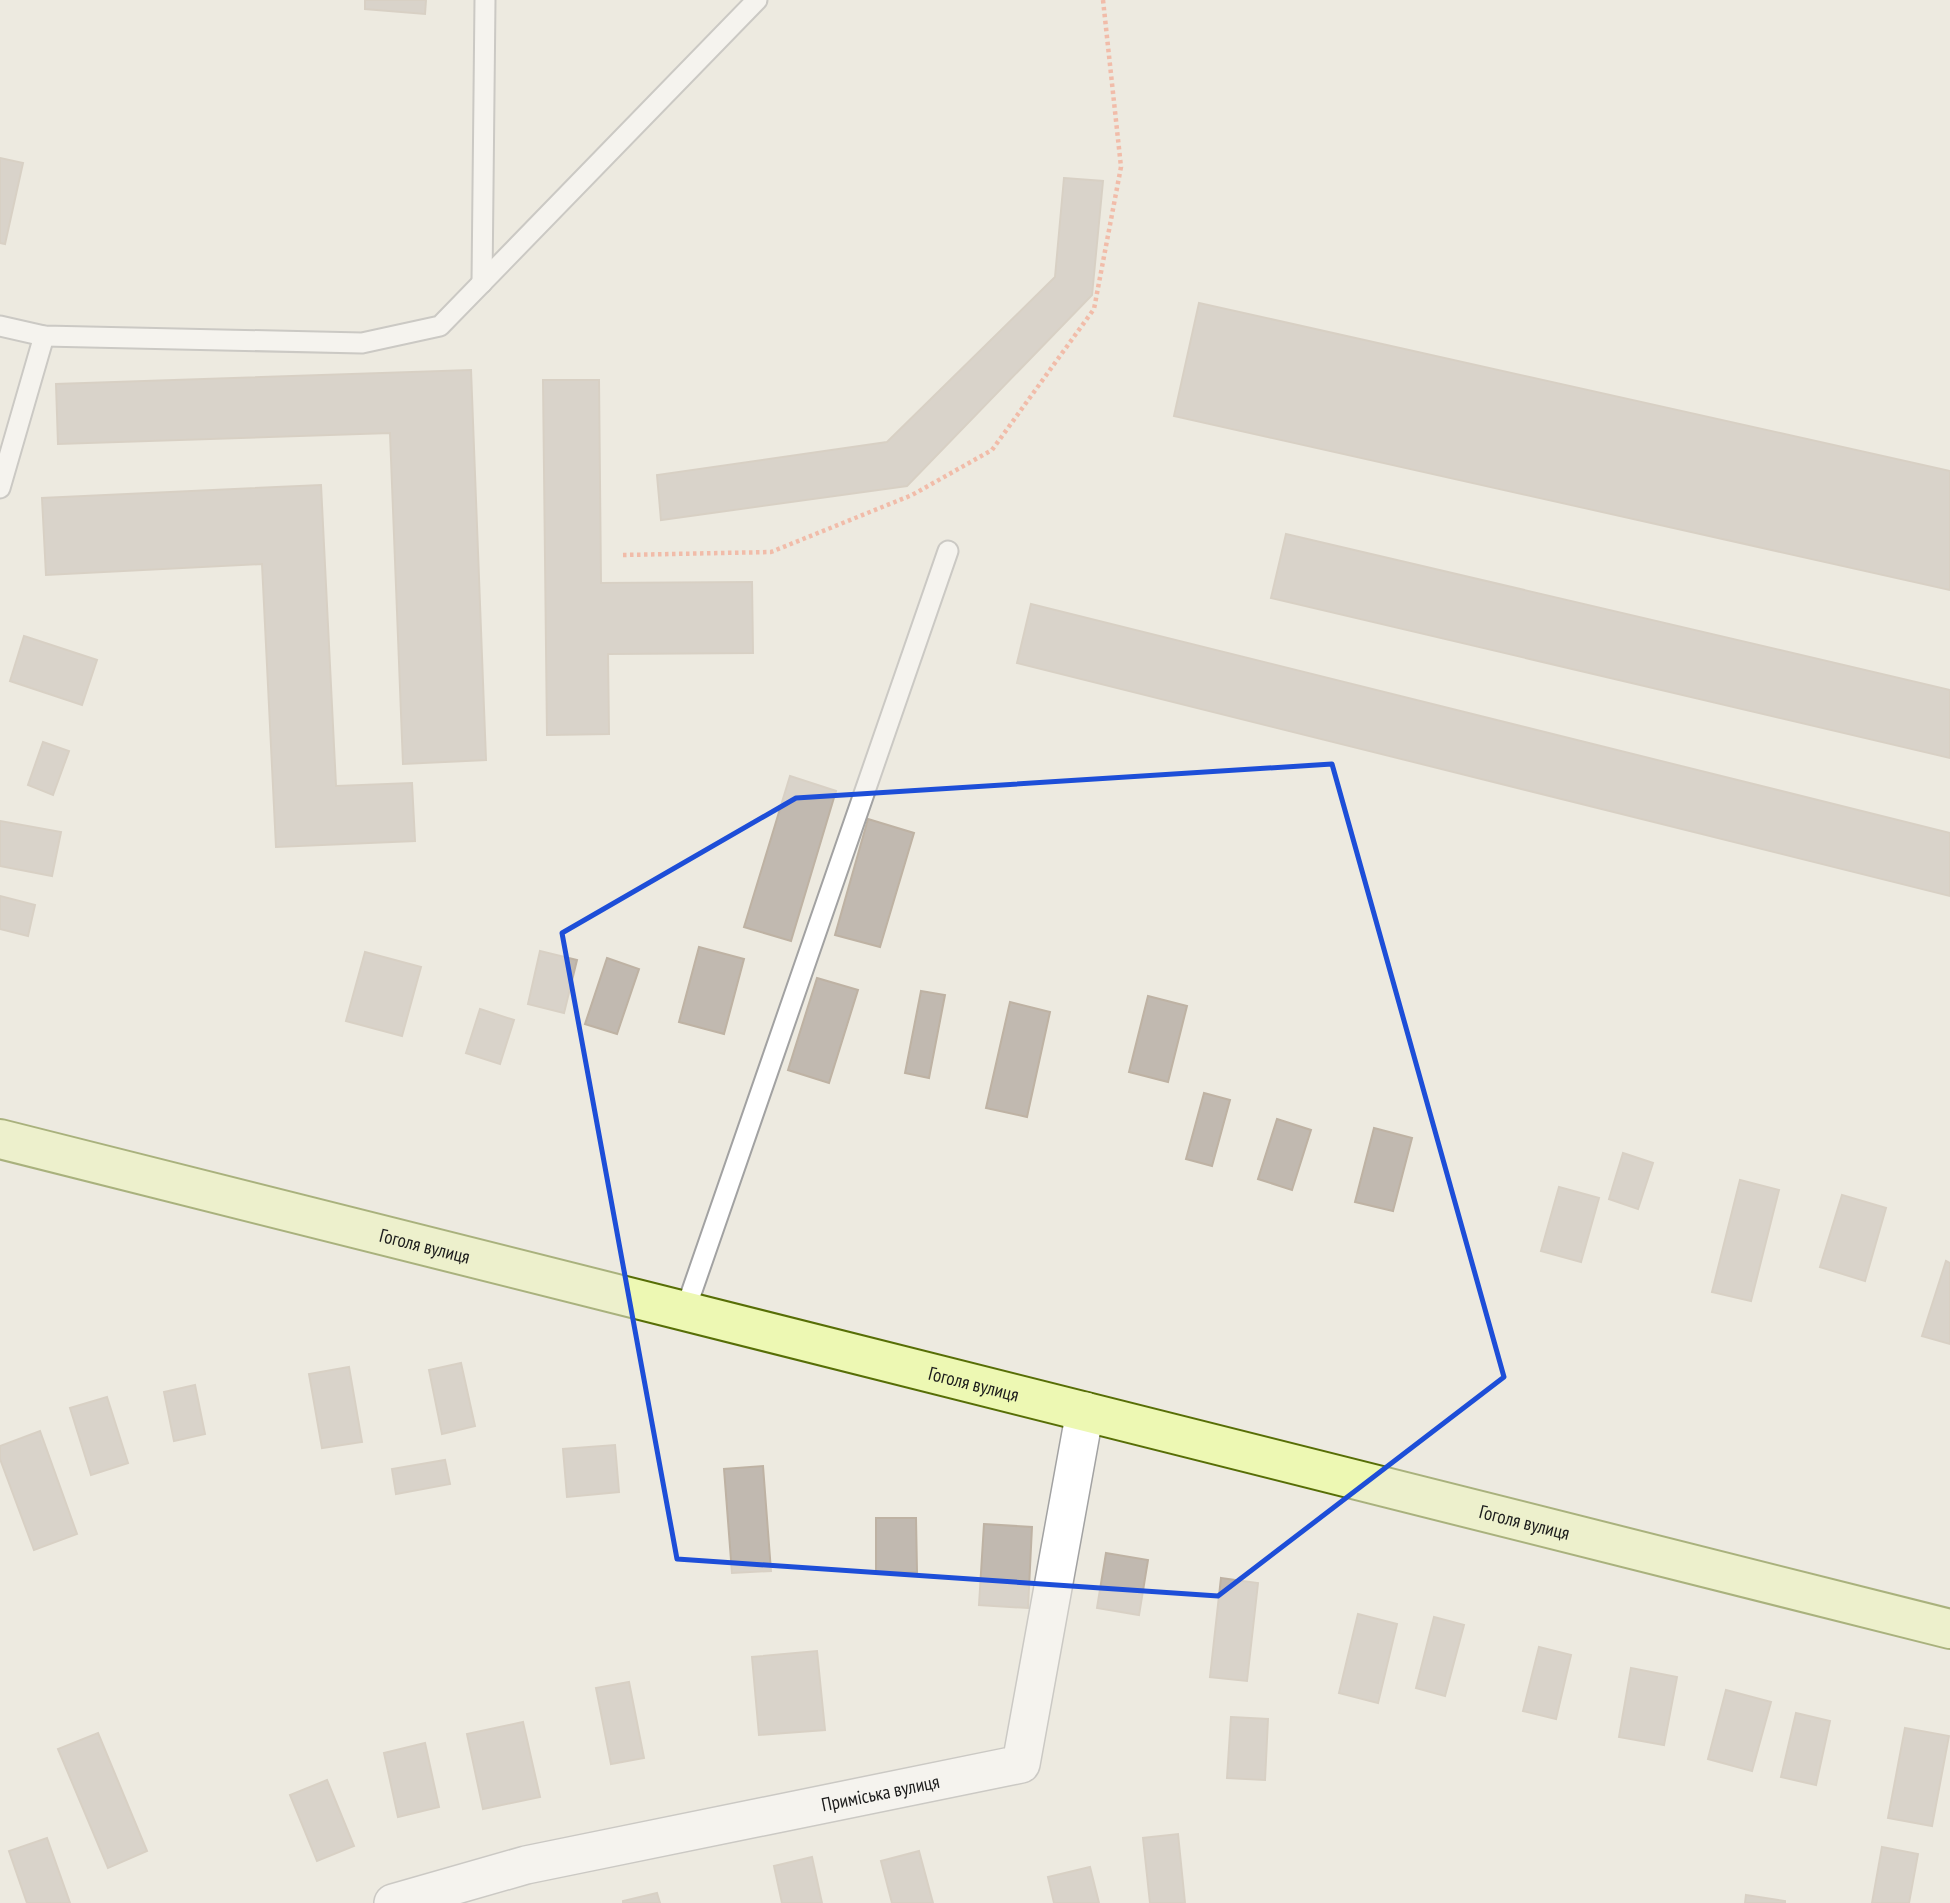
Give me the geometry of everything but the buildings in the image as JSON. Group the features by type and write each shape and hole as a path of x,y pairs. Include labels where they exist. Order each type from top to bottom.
{"main road":[{"name":"Гоголя вулиця","path":"0,1139 1950,1629"}],"street":[{"name":"Приміська вулиця","path":"393,1903 526,1865 1021,1764 1084,1411"}],"lane":[{"path":"482,283 485,0"},
{"path":"0,326 44,336 362,343 440,326 757,0"},
{"path":"0,488 44,336"},
{"path":"685,1311 948,551"}],"path":[{"path":"623,555 771,552 912,495 992,450 1094,309 1121,167 1102,0"}],"highlighted area":[{"path":"1332,764 1504,1377 1218,1596 677,1559 562,933 796,798"}]}
